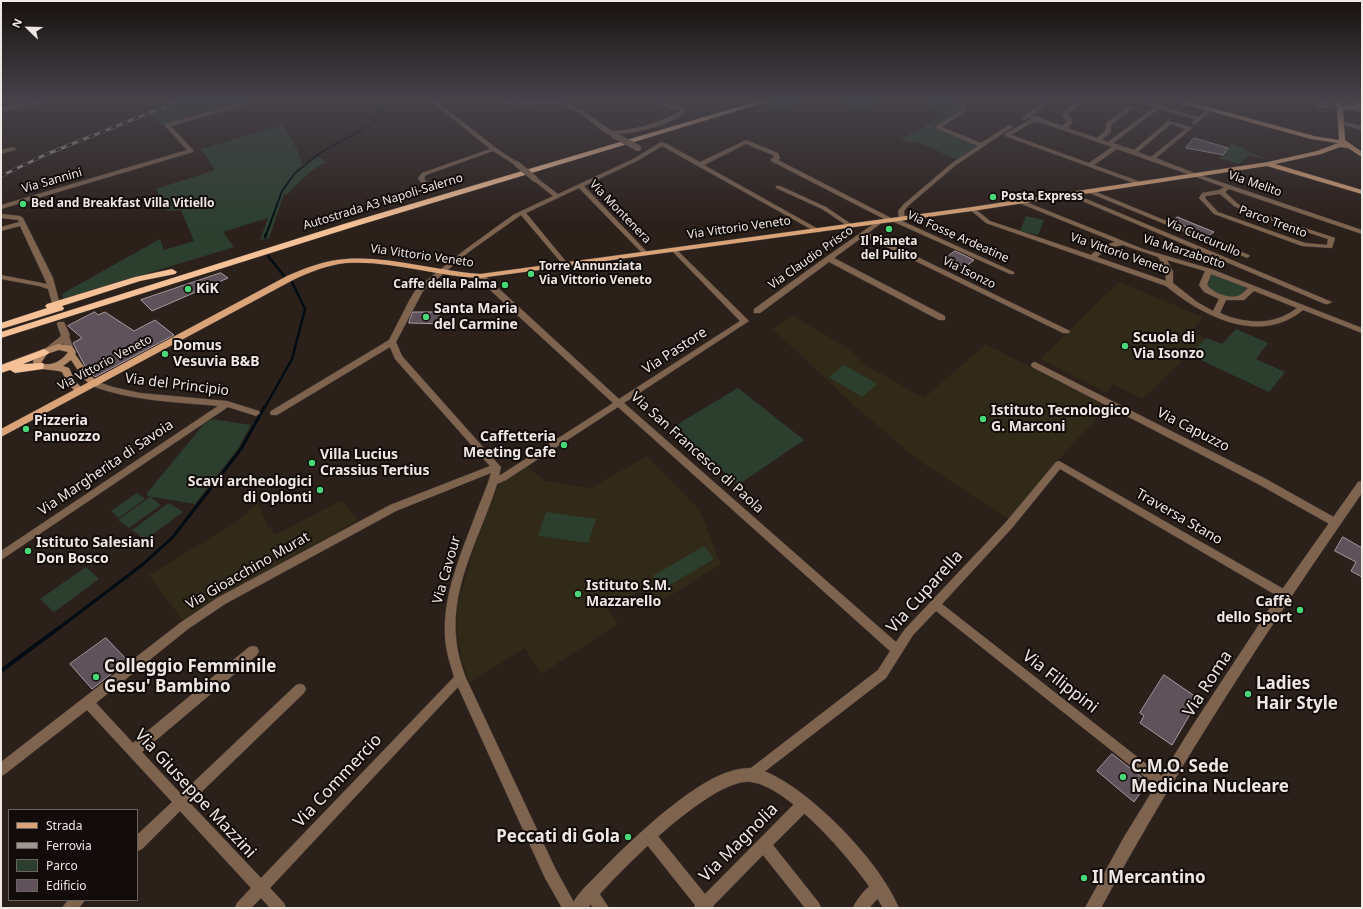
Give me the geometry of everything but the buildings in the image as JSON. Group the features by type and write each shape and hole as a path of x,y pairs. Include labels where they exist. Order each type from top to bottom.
{"highway":[{"name":"Autostrada A3 Napoli-Salerno","path":"1,326 346,218 608,141"},
{"name":"Autostrada A3 Napoli-Salerno","path":"1,335 350,225 631,141"},
{"path":"1,319 138,280 172,272"},
{"path":"1,339 83,309"},
{"path":"1,370 46,351"},
{"path":"1,375 17,369 39,366"}],"main road":[{"path":"1321,141 1333,147"},
{"path":"1343,141 1362,155"},
{"name":"Via Vittorio Veneto","path":"1,433 290,278 320,266 346,261 370,261 440,273 480,276 878,223 1021,202 1268,164 1319,153 1342,144 1349,146"},
{"path":"1268,164 1362,192"},
{"path":"80,391 70,382 66,370 51,366 39,366 37,361 46,351 62,347 70,351 86,376 94,384"},
{"path":"51,366 64,361 70,351"}],"street":[{"name":"Via Sannini","path":"1,207 191,151 182,141"},
{"path":"485,141 556,195"},
{"path":"626,141 647,151"},
{"path":"973,141 982,145"},
{"path":"896,220 904,208 954,164 988,141"},
{"path":"1025,141 1139,184"},
{"path":"1099,141 1113,146"},
{"name":"Via Melito","path":"1102,141 1228,187 1362,232"},
{"path":"1089,165 1118,141"},
{"path":"1134,153 1147,141"},
{"path":"1152,159 1173,141"},
{"name":"Via Fosse Ardeatine","path":"701,164 746,142 776,154 777,158 773,160 792,170 1012,273"},
{"path":"274,413 392,342 420,290 506,222 556,195 635,160 656,146 665,145 818,231"},
{"path":"1,152 13,149"},
{"path":"387,201 424,190 427,187 421,178 424,174 494,149"},
{"name":"Via Montenera","path":"579,186 646,254"},
{"path":"778,186 824,208 851,226"},
{"name":"Parco Trento","path":"1221,192 1236,205 1248,211 1332,238 1330,247 1304,245 1216,213 1202,198 1204,194 1221,192 1228,187"},
{"path":"1089,191 1247,256"},
{"name":"Via Cuccurullo","path":"1070,194 1328,302"},
{"name":"Via Marzabotto","path":"1021,202 1124,243 1209,270 1362,331"},
{"name":"Via Vittorio Veneto","path":"972,209 988,222 1169,284 1194,304 1224,319 1260,323 1288,318 1302,307"},
{"path":"522,212 566,265"},
{"path":"1,216 20,218 40,259 52,288 55,301"},
{"path":"1,229 22,223"},
{"name":"Via Claudio Prisco","path":"757,311 878,223"},
{"name":"Via Isonzo","path":"864,234 1066,331"},
{"path":"1092,258 1099,248 1124,243"},
{"name":"Via Pastore","path":"495,481 503,478 620,404 745,321 674,250"},
{"path":"1161,256 1168,264 1171,272 1169,284"},
{"path":"828,258 942,318"},
{"path":"1209,270 1204,285 1207,290 1223,298 1241,298 1252,288"},
{"name":"Via San Francesco di Paola","path":"480,276 620,404 896,650"},
{"path":"1,277 41,284 52,288"},
{"path":"1215,314 1223,298"},
{"path":"61,324 66,335 70,351"},
{"path":"46,351 59,343 66,335"},
{"path":"392,342 398,357 496,467"},
{"name":"Via Capuzzo","path":"1035,365 1263,482 1336,523"},
{"name":"Via del Principio","path":"94,384 111,390 140,396 227,404 256,412"},
{"name":"Via Margherita di Savoia","path":"1,556 227,404"},
{"name":"Via Cuparella","path":"751,775 882,674 896,650 909,632 936,605 1009,524 1059,464"},
{"name":"Traversa Stano","path":"1059,464 1285,595"},
{"name":"Via Cavour","path":"496,467 495,481 470,541 461,570 451,614 450,633 452,649 460,680 550,873 570,908"},
{"name":"Via Gioacchino Murat","path":"1,770 184,626 220,601 393,508 496,467"},
{"name":"Via Roma","path":"1093,908 1113,869 1285,595 1362,485"},
{"name":"Via Filippini","path":"936,605 1164,786"},
{"path":"133,751 253,651"},
{"name":"Via Commercio","path":"242,908 454,683 460,680"},
{"path":"138,843 300,689"},
{"name":"Via Giuseppe Mazzini","path":"87,702 279,908"},
{"path":"578,908 590,892 649,836 694,798 723,781 751,775 769,780 785,789 804,804 835,835 879,887 891,908"},
{"name":"Via Magnolia","path":"704,907 804,804"},
{"path":"649,836 704,907"},
{"path":"764,845 814,908"},
{"path":"860,908 879,887"},
{"path":"590,892 602,908"},
{"path":"69,908 77,901"}],"shaded area":[{"name":"Scuola di Via Isonzo","path":"1119,282 1203,317 1191,332 1206,338 1143,399 1113,384 1107,393 1040,359"},
{"name":"Istituto Tecnologico G. Marconi","path":"792,315 849,349 863,364 924,398 986,344 1107,407 1059,459 1010,520 918,460 857,408 773,329"},
{"path":"647,456 700,510 721,564 660,602 647,586 608,610 618,624 541,674 525,648 470,682 462,662 457,633 457,607 474,548 499,484 527,466 545,481 591,488"},
{"path":"342,500 358,520 200,608 183,621 149,575 235,523 258,503 266,523 275,535"}],"green space":[{"path":"227,141 292,141 298,151 302,164 318,157 326,162 311,171 287,194 284,194 269,238 260,240 268,218 223,232 234,247 63,299 62,294 160,239 164,250 194,241 181,210 167,211 156,189 215,170 201,149"},
{"path":"907,141 968,141 976,147 957,160 918,142 911,143"},
{"path":"1231,144 1244,148 1246,151 1265,158 1263,159 1249,155 1239,164 1219,158"},
{"path":"1026,216 1044,220 1038,235 1020,231"},
{"path":"1210,271 1247,288 1239,297 1234,298 1223,296 1207,288 1205,281"},
{"path":"1236,329 1268,343 1256,359 1285,372 1269,392 1190,355 1206,338 1222,344"},
{"path":"844,365 877,384 862,397 829,377"},
{"path":"738,388 804,440 738,485 673,427"},
{"path":"212,419 251,425 237,450 195,504 147,496 147,493 204,424"},
{"path":"137,493 145,499 119,518 111,511"},
{"path":"150,497 161,505 129,528 118,520"},
{"path":"169,503 183,512 145,540 132,530"},
{"path":"546,512 596,519 588,543 538,536"},
{"path":"704,546 714,559 663,589 653,576"},
{"path":"86,567 99,579 54,612 40,599"}],"waterway":[{"path":"266,235 282,191 295,173 320,153 341,141"},
{"path":"268,256 285,277"},
{"path":"265,407 292,359 305,309 292,282"},
{"path":"59,628 142,565 172,538 241,449 265,406"},
{"path":"1,671 60,627"}],"railway":[{"path":"1,176 47,154 78,141"}],"place":[{"name":"Posta Express","path":"993,197"},
{"name":"Bed and Breakfast Villa Vitiello","path":"23,204"},
{"name":"Il Pianeta del Pulito","path":"889,229"},
{"name":"Torre Annunziata Via Vittorio Veneto","path":"531,274"},
{"name":"Caffe della Palma","path":"505,285"},
{"name":"KiK","path":"188,289"},
{"name":"Santa Maria del Carmine","path":"426,317"},
{"name":"Scuola di Via Isonzo","path":"1125,346"},
{"name":"Domus Vesuvia B&B","path":"165,354"},
{"name":"Istituto Tecnologico G. Marconi","path":"983,419"},
{"name":"Pizzeria Panuozzo","path":"26,429"},
{"name":"Caffetteria Meeting Cafe","path":"564,445"},
{"name":"Villa Lucius Crassius Tertius","path":"312,463"},
{"name":"Scavi archeologici di Oplonti","path":"320,490"},
{"name":"Istituto Salesiani Don Bosco","path":"28,551"},
{"name":"Istituto S.M. Mazzarello","path":"578,594"},
{"name":"Caffè dello Sport","path":"1300,610"},
{"name":"Colleggio Femminile Gesu' Bambino","path":"96,677"},
{"name":"Ladies Hair Style","path":"1248,694"},
{"name":"C.M.O. Sede Medicina Nucleare","path":"1123,777"},
{"name":"Peccati di Gola","path":"628,837"},
{"name":"Il Mercantino","path":"1084,878"}]}
